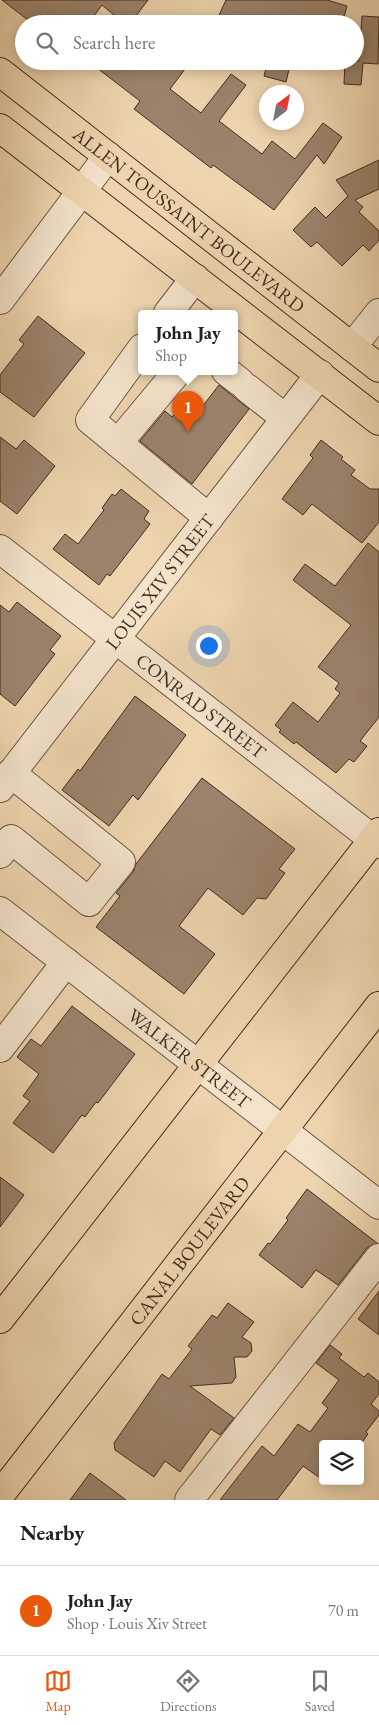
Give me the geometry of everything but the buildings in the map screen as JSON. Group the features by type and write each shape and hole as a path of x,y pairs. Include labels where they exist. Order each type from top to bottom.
{"main road":[{"name":"ALLEN TOUSSAINT BOULEVARD","path":"0,72 379,368"},
{"path":"0,128 170,258 228,309"},
{"path":"170,258 195,224"},
{"path":"238,316 320,374 379,421"},
{"path":"0,1319 198,1064 377,839"},
{"name":"CANAL BOULEVARD","path":"0,1495 379,1006"}],"street":[{"path":"0,300 108,156"},
{"path":"170,310 195,278"},
{"path":"352,347 379,313"},
{"path":"138,353 90,420 209,518"},
{"name":"LOUIS XIV STREET","path":"6,781 320,374"},
{"path":"118,443 175,375"},
{"path":"237,380 285,418"},
{"name":"CONRAD STREET","path":"0,549 377,839"},
{"path":"0,854 11,840 89,902 122,862 6,781"},
{"name":"WALKER STREET","path":"0,911 379,1205"},
{"path":"0,1048 66,962"},
{"path":"189,1500 379,1258"}],"place":[{"name":"John Jay","path":"188,432"}]}
